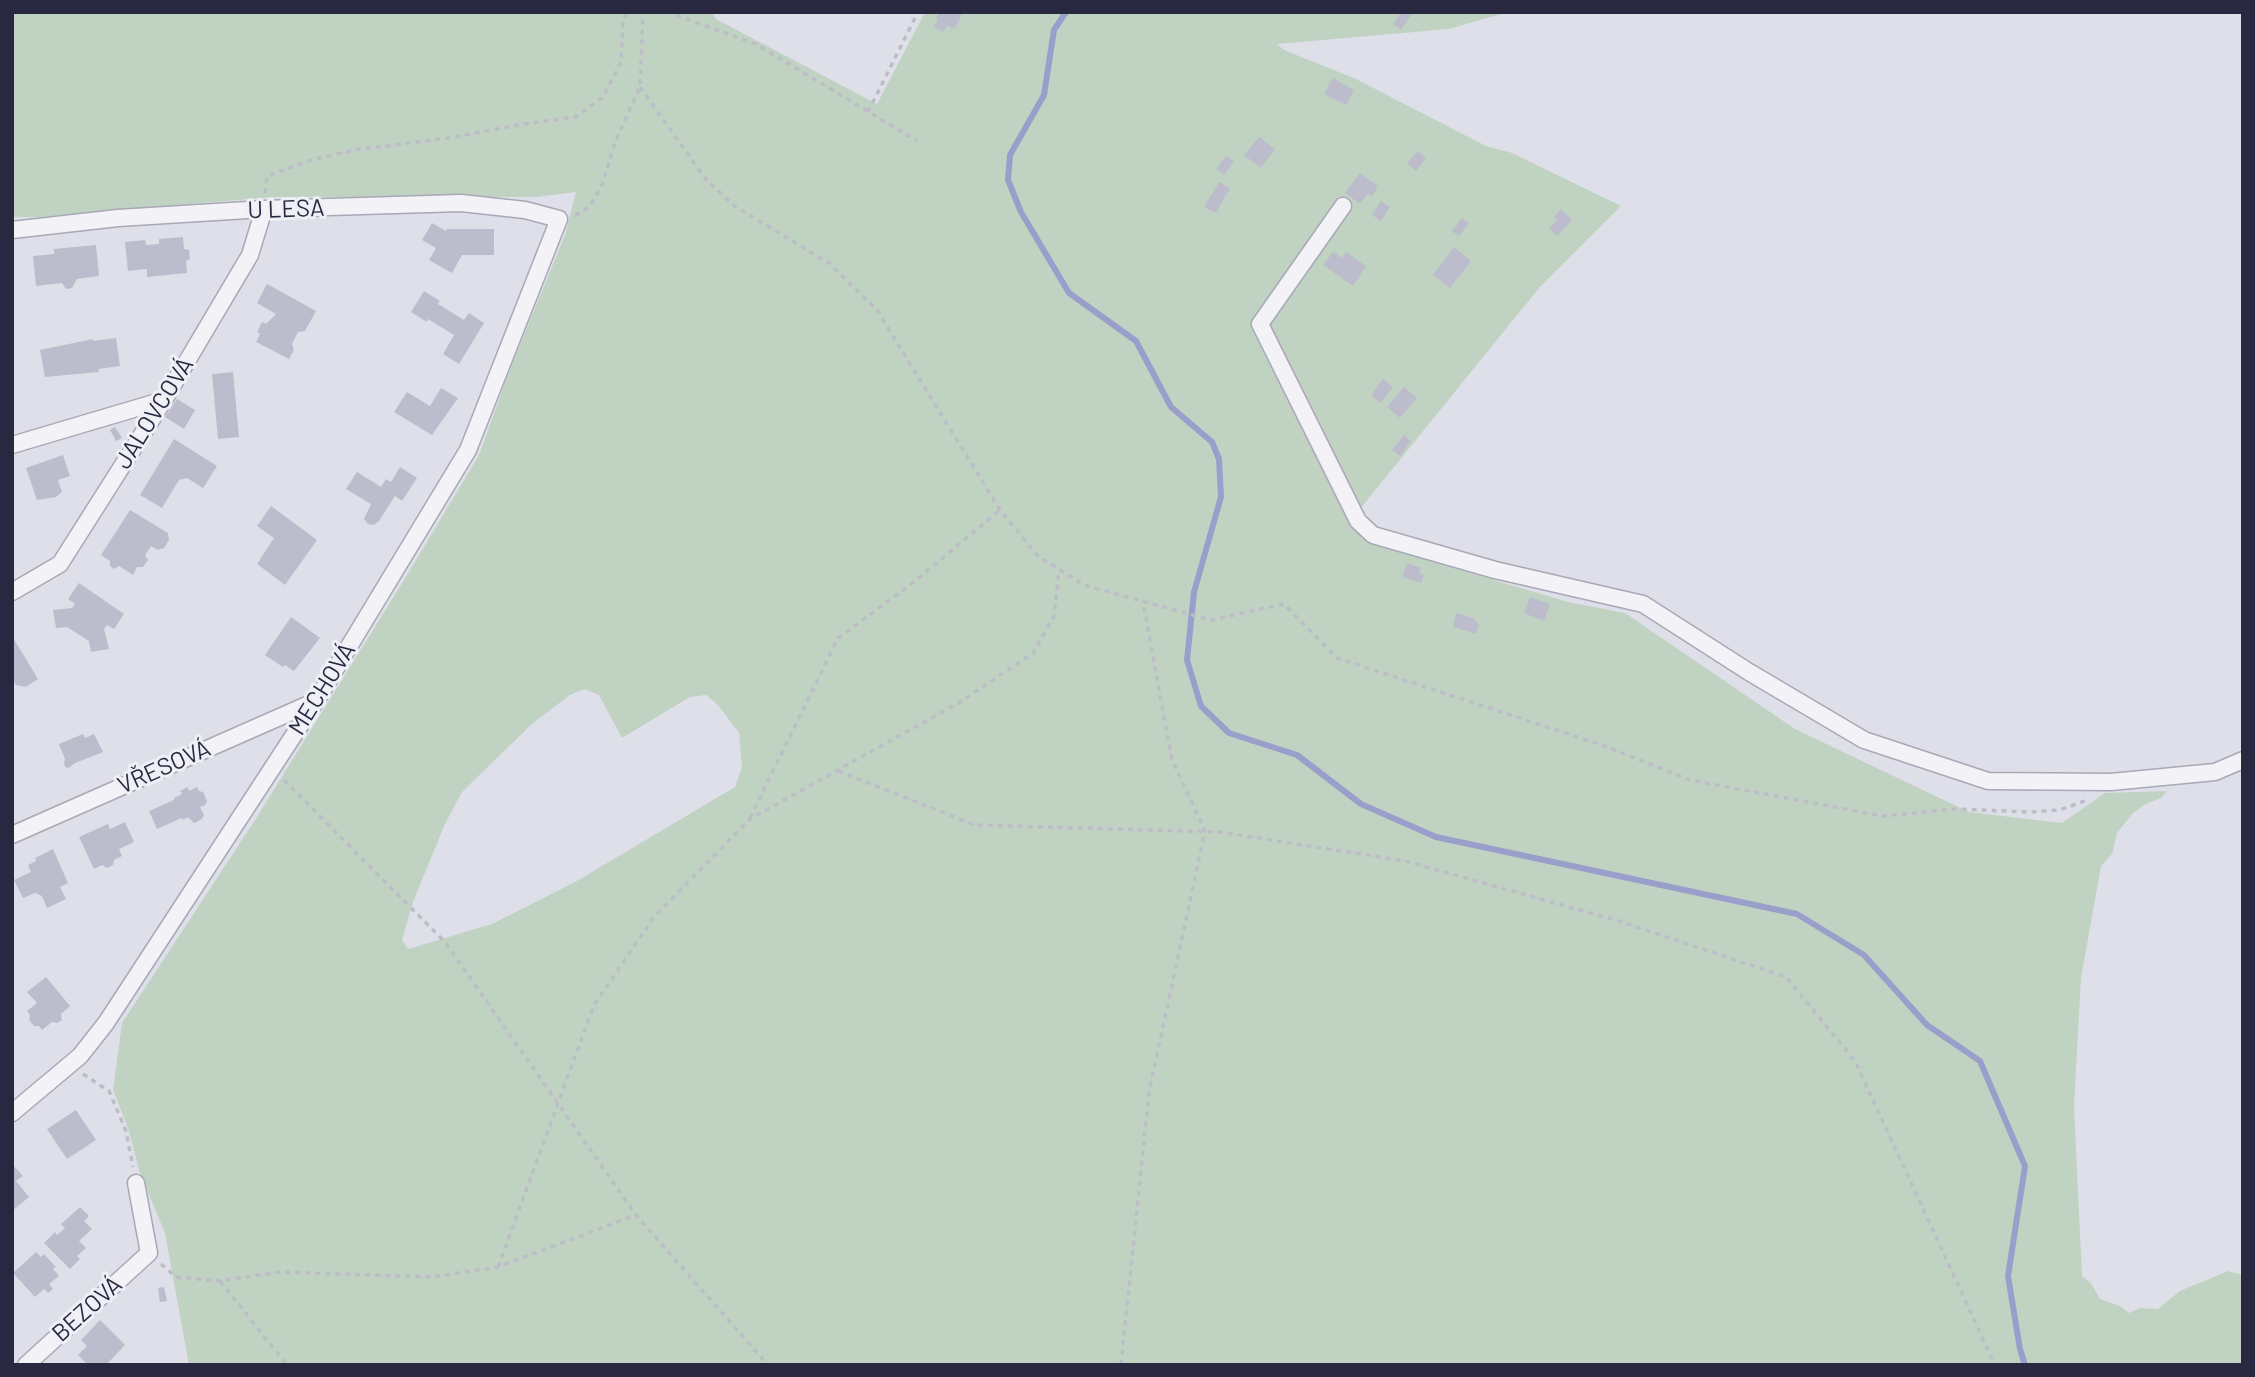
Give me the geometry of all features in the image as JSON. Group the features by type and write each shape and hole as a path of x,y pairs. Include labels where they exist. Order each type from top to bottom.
{"street":[{"name":"U LESA","path":"12,230 118,218 264,209 461,203 525,210 559,219"},
{"path":"1343,206 1260,324 1358,521 1373,534 1495,570 1643,604 1749,672 1864,740 1988,781 2111,782 2215,772 2243,760"},
{"name":"JALOVCOVÁ","path":"12,592 60,564 164,400 250,255 264,209"},
{"name":"MECHOVÁ","path":"12,1113 80,1056 106,1023 316,701 468,450 559,219"},
{"path":"12,444 164,400"},
{"name":"VŘESOVÁ","path":"12,835 316,701"},
{"path":"136,1183 149,1253"},
{"name":"BEZOVÁ","path":"26,1365 149,1253"}],"path":[{"path":"267,176 315,159 354,150 449,138 575,117 603,97 621,62 623,20 628,12"},
{"path":"559,219 583,212 595,199 603,182 615,142 640,87 643,12"},
{"path":"667,12 756,44 917,141"},
{"path":"868,112 918,12"},
{"path":"640,87 705,178 733,205 829,263 877,310 1000,510 1038,556 1084,585 1211,620 1284,604 1337,658 1602,745 1690,780 1883,816 1955,808 2030,812 2060,810 2085,801 2111,782"},
{"path":"750,819 838,638 909,586 1000,510"},
{"path":"498,1267 594,1005 654,917 750,819 960,702 1033,653 1054,616 1059,569"},
{"path":"1121,1365 1149,1092 1205,831 1172,760 1143,603"},
{"path":"272,768 445,942 636,1215 768,1365"},
{"path":"838,771 975,825 1220,832 1405,861 1619,921 1786,977 1854,1061 1995,1365"},
{"path":"69,1065 109,1091 126,1131 136,1183"},
{"path":"149,1253 177,1277 220,1281 279,1272 432,1277 498,1267 636,1215"},
{"path":"220,1281 287,1365"}],"green space":[{"path":"12,12 712,12 716,19 877,104 925,12 1508,12 1449,29 1277,44 1284,50 1354,78 1486,146 1512,153 1621,206 1539,288 1360,509 1369,525 1366,542 1568,602 1625,613 1795,729 1969,812 2062,823 2105,793 2167,791 2161,798 2133,813 2117,833 2112,854 2101,866 2081,978 2074,1106 2082,1276 2091,1283 2100,1299 2120,1306 2129,1313 2140,1308 2158,1309 2180,1291 2228,1271 2243,1275 2243,1365 189,1365 165,1233 140,1173 128,1128 113,1090 122,1023 255,820 479,455 510,369 565,235 576,192 536,197 273,197 41,217 12,217","holes":["584,689 599,695 622,738 690,697 706,695 718,705 739,733 742,767 735,787 575,882 492,924 408,949 402,940 413,902 445,824 462,792 533,723 570,695"]}],"building":[{"path":"939,12 963,12 954,29 947,25 943,32 934,27"},
{"path":"1401,12 1413,12 1401,30 1393,24"},
{"path":"1333,78 1354,90 1346,105 1324,94"},
{"path":"1259,137 1275,149 1261,168 1244,155"},
{"path":"1418,151 1426,158 1416,171 1407,163"},
{"path":"1226,156 1234,161 1224,175 1216,169"},
{"path":"1360,173 1378,186 1372,196 1368,193 1360,204 1345,193"},
{"path":"1219,182 1230,188 1216,213 1204,207"},
{"path":"1381,201 1390,207 1381,221 1372,215"},
{"path":"1561,209 1572,220 1557,236 1549,228 1557,220 1554,217"},
{"path":"1462,218 1469,223 1459,236 1452,231"},
{"path":"432,223 446,231 494,229 494,255 462,255 452,273 429,260 436,248 422,240"},
{"path":"183,237 184,249 189,250 190,259 186,261 187,273 147,277 147,269 128,271 125,242 145,240 146,245 159,244 159,239"},
{"path":"96,245 99,276 77,279 72,288 66,289 62,283 36,286 33,256 54,254 54,249"},
{"path":"1454,247 1471,261 1450,288 1433,275"},
{"path":"1333,252 1342,258 1346,252 1366,266 1353,286 1323,265"},
{"path":"267,284 316,311 305,331 298,332 289,359 256,342 262,322 266,324 276,314 257,303"},
{"path":"424,291 440,301 438,304 464,320 469,313 484,323 459,364 443,354 454,335 411,312"},
{"path":"116,338 120,366 98,369 99,372 45,377 40,350 93,339"},
{"path":"233,372 239,437 218,439 212,374"},
{"path":"1383,379 1393,387 1380,403 1371,395"},
{"path":"1404,387 1417,398 1400,418 1387,407"},
{"path":"441,388 458,398 432,435 394,412 407,392 430,406"},
{"path":"177,399 195,410 184,429 165,417"},
{"path":"115,427 122,438 116,441 110,430"},
{"path":"1404,435 1411,441 1400,456 1392,450"},
{"path":"174,439 217,466 203,488 187,478 179,480 162,508 140,495"},
{"path":"63,455 70,476 58,480 62,492 56,497 37,500 26,468"},
{"path":"400,467 417,478 402,501 395,496 379,521 374,525 368,524 364,519 371,504 346,489 357,472 381,487 386,479 391,482"},
{"path":"271,506 317,540 285,585 257,564 274,538 257,526"},
{"path":"130,510 168,533 169,540 164,548 158,550 151,546 145,555 148,560 143,567 137,567 133,575 119,566 114,569 110,566 110,561 101,555"},
{"path":"1407,563 1421,568 1419,573 1424,575 1421,583 1402,577"},
{"path":"79,583 124,614 114,629 107,625 104,629 109,649 91,652 89,641 67,627 56,628 53,610 72,608 75,604 68,599"},
{"path":"1530,597 1550,604 1544,621 1524,613"},
{"path":"1456,613 1473,618 1479,625 1476,634 1453,627"},
{"path":"291,617 320,638 294,671 265,655"},
{"path":"12,636 38,679 26,687 16,685 12,679"},
{"path":"83,734 85,738 94,734 103,752 69,768 65,767 59,744"},
{"path":"188,787 189,791 197,787 207,801 200,807 204,815 202,819 194,823 188,817 183,820 182,818 157,829 149,811 174,800 182,794 180,791"},
{"path":"125,822 134,842 119,849 122,856 114,860 113,865 107,868 102,865 94,869 79,837 108,824 110,829"},
{"path":"53,849 68,883 60,887 66,899 47,908 42,896 35,893 23,898 14,880 31,872 28,865 36,861 35,858"},
{"path":"46,977 70,1006 61,1014 62,1020 52,1022 42,1030 29,1020 27,1011 37,1003 27,992"},
{"path":"76,1110 96,1140 67,1159 47,1129"},
{"path":"12,1164 23,1176 16,1181 29,1197 12,1211"},
{"path":"80,1207 89,1216 84,1221 92,1229 79,1241 86,1248 77,1256 80,1259 70,1269 44,1243 55,1232 57,1235 65,1228 61,1224"},
{"path":"36,1252 41,1257 44,1254 56,1267 53,1269 59,1276 49,1284 53,1289 48,1293 44,1289 35,1297 13,1273"},
{"path":"164,1287 167,1301 160,1302 158,1288"},
{"path":"100,1320 125,1345 106,1365 88,1365 78,1355 87,1346 81,1340"}],"waterway":[{"path":"1066,12 1054,30 1044,95 1010,155 1008,180 1021,212 1069,293 1136,341 1171,407 1212,442 1219,459 1221,497 1194,592 1187,660 1201,706 1229,733 1297,755 1361,804 1436,837 1797,914 1864,955 1927,1025 1980,1061 2025,1166 2008,1276 2025,1365"}]}
